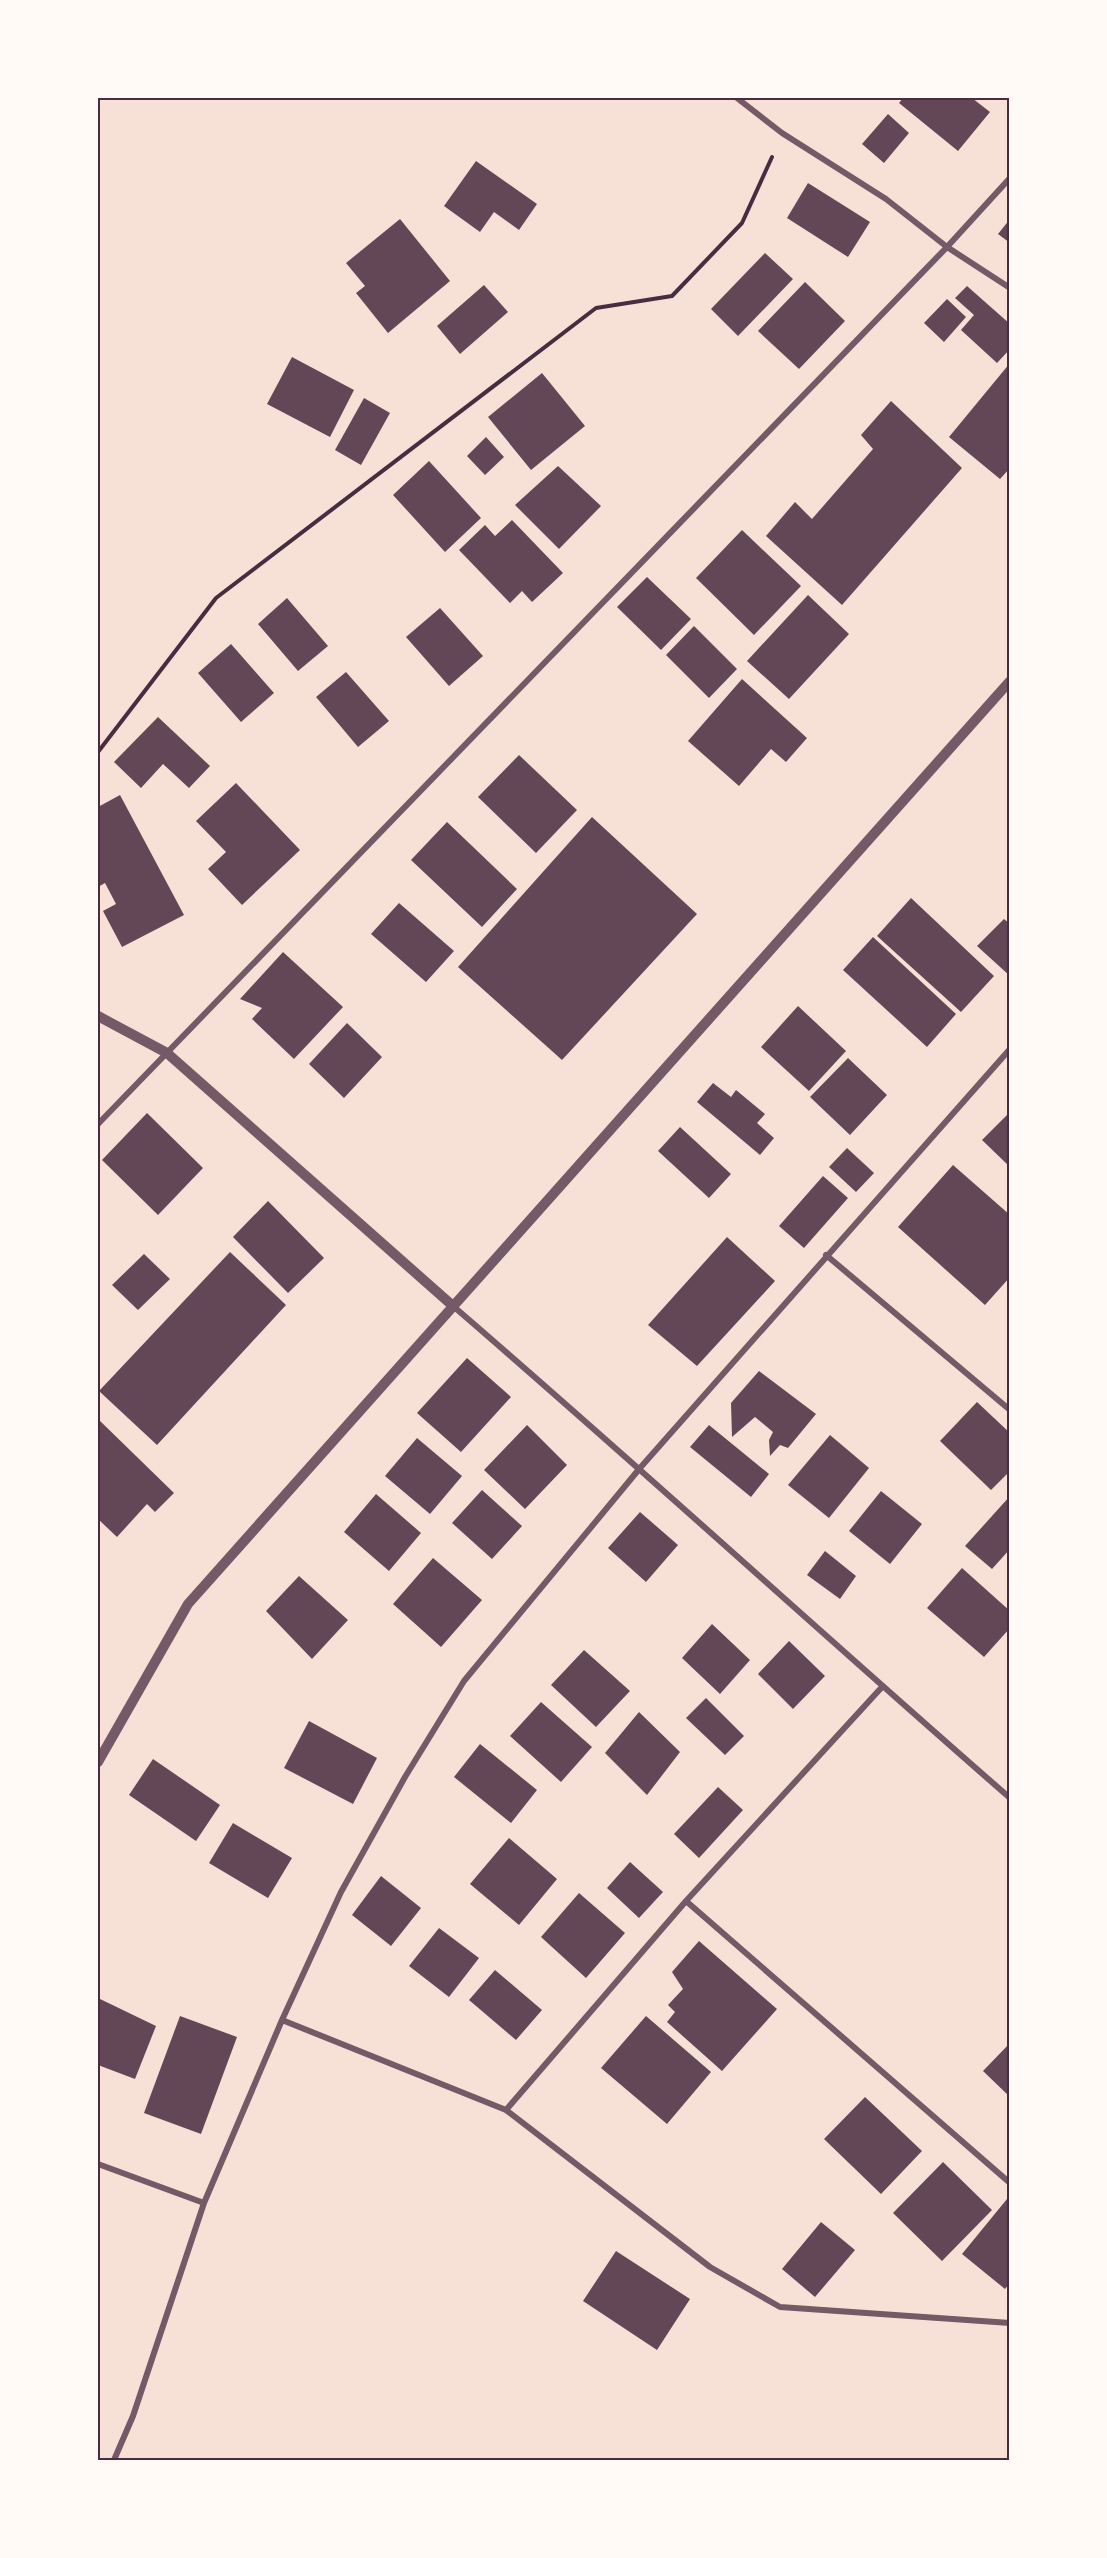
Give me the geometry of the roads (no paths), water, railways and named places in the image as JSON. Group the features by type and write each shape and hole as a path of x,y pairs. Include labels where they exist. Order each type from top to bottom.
{"street":[{"path":"737,98 782,133 886,199 947,247 1010,288"},
{"path":"98,1124 947,247 1010,178"},
{"path":"98,1762 188,1604 1010,681"},
{"path":"98,1016 167,1053 640,1468 882,1687 1010,1798"},
{"path":"114,2460 133,2416 204,2203 282,2020 341,1892 405,1777 464,1681 640,1468 1010,1049"},
{"path":"826,1255 1010,1410"},
{"path":"506,2110 686,1901 882,1687"},
{"path":"686,1901 1010,2183"},
{"path":"282,2020 506,2110 710,2267 780,2307 1010,2323"},
{"path":"98,2164 204,2203"}]}
